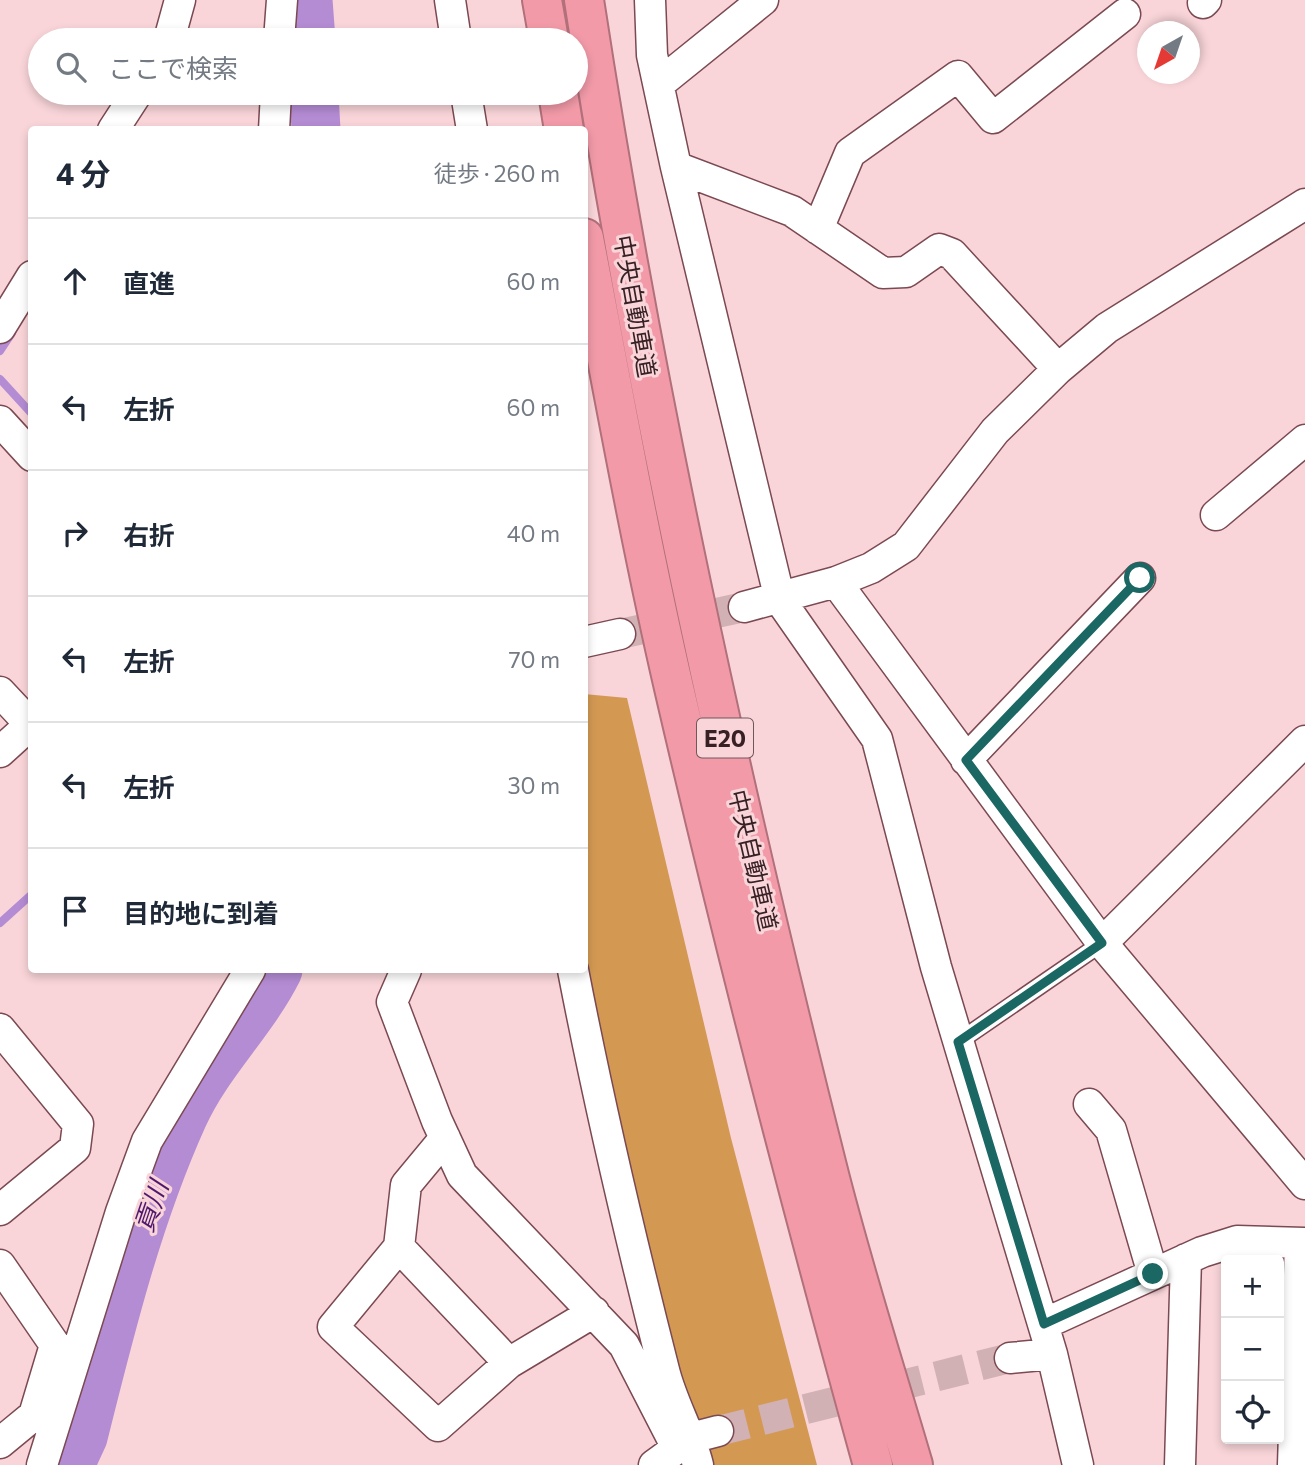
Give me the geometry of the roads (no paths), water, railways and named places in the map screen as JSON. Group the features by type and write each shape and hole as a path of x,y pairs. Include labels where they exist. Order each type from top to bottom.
{"highway":[{"path":"542,0 547,28"},
{"name":"中央自動車道","path":"584,0 601,116 660,432 713,684 828,1171 913,1465"},
{"path":"560,105 563,126"},
{"name":"中央自動車道","path":"588,259 625,452 693,769 793,1177 873,1465"}],"street":[{"path":"172,28 180,0"},
{"path":"280,28 282,0"},
{"path":"450,0 454,28"},
{"path":"650,0 652,55 676,167 780,600 877,739 936,967 1044,1324 1078,1465"},
{"path":"659,84 763,0"},
{"path":"818,229 850,153 958,76 993,118 1125,14"},
{"path":"116,126 129,105"},
{"path":"274,126 275,105"},
{"path":"468,105 471,126"},
{"path":"676,167 792,211 883,273 906,272 939,249 952,254 1058,369"},
{"path":"744,607 780,600 836,582 871,568 906,546 995,431 1058,369 1107,328 1305,204"},
{"path":"0,328 28,282"},
{"path":"0,421 28,452"},
{"path":"1216,514 1305,440"},
{"path":"966,760 1140,578"},
{"path":"836,582 1102,943 1295,1153 1305,1184"},
{"path":"588,641 620,634"},
{"path":"0,692 28,720"},
{"path":"0,752 28,726"},
{"path":"1102,943 1305,741"},
{"path":"42,1465 121,1212 147,1141 248,973"},
{"path":"405,973 392,1002 462,1175 624,1345 688,1449"},
{"path":"574,973 603,1124 662,1361 688,1449"},
{"path":"0,1029 78,1124 75,1148 0,1210"},
{"path":"1089,1104 1111,1130 1153,1274"},
{"path":"445,1138 407,1185 398,1247 332,1327 438,1426 509,1363 594,1312"},
{"path":"1044,1324 1186,1259 1237,1241 1303,1243 1293,1465"},
{"path":"398,1247 509,1363"},
{"path":"1180,1465 1186,1259"},
{"path":"0,1265 55,1345 34,1415 0,1443"},
{"path":"1010,1358 1052,1354"}],"lane":[{"path":"958,1042 1102,943"}],"waterway":[{"name":"貢川","path":"308,0 310,28"},
{"name":"貢川","path":"315,105 316,126"},
{"path":"0,351 12,333"},
{"path":"0,379 28,410"},
{"path":"0,923 28,898"},
{"name":"貢川","path":"70,1465 83,1437 138,1235 183,1117 204,1079 256,1007 276,973"}],"tunnel":[{"path":"620,634 744,607"},
{"path":"718,1431 1010,1358"}]}
